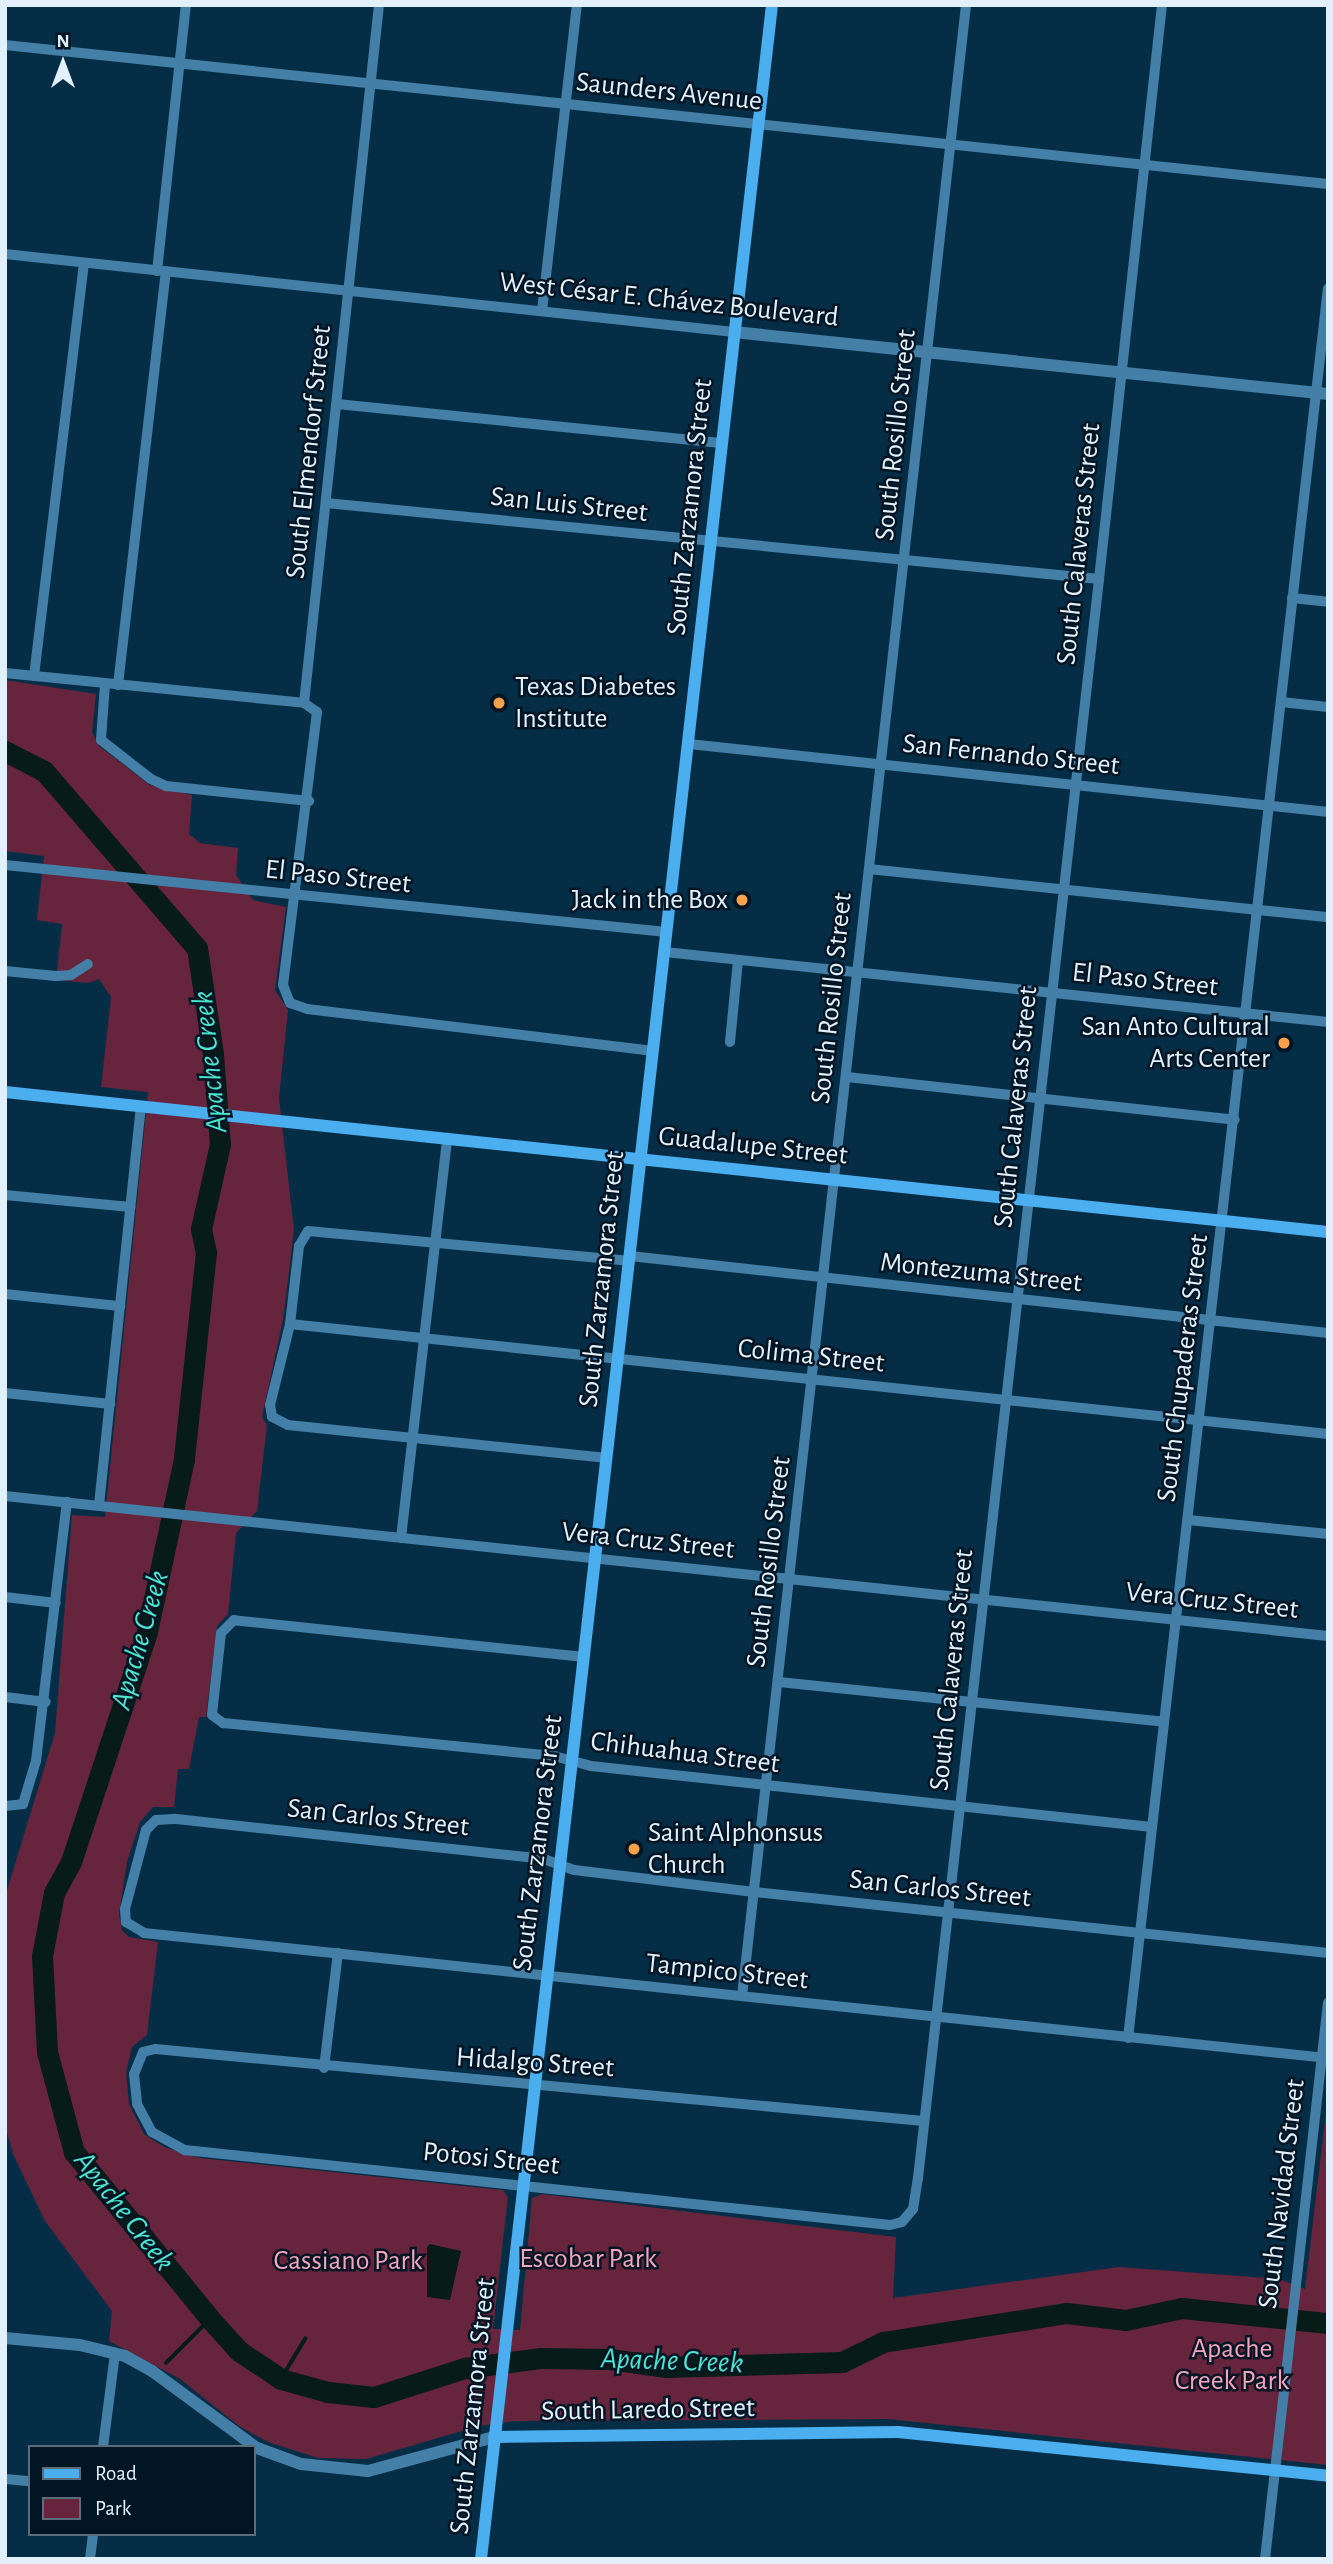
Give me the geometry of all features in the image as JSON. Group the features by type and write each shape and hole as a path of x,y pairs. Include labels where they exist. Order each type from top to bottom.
{"main road":[{"name":"South Zarzamora Street","path":"481,2559 772,5"},
{"name":"Guadalupe Street","path":"5,1092 1328,1232"},
{"name":"South Laredo Street","path":"494,2437 898,2432 1328,2476"}],"street":[{"path":"118,685 186,5"},
{"name":"South Elmendorf Street","path":"304,704 379,5"},
{"path":"542,312 578,5"},
{"name":"South Rosillo Street","path":"742,1996 883,765 966,5"},
{"name":"South Calaveras Street","path":"911,2213 1029,1200 1162,5"},
{"name":"Saunders Avenue","path":"5,45 1328,184"},
{"name":"West César E. Chávez Boulevard","path":"5,254 1322,393"},
{"path":"34,676 84,263"},
{"name":"South Chupaderas Street","path":"1128,2038 1259,910 1292,598 1322,393 1328,288"},
{"path":"337,404 721,443"},
{"name":"San Luis Street","path":"326,503 1099,579"},
{"path":"1292,598 1328,602"},
{"path":"5,673 304,704 319,718 283,985 286,998 307,1009 653,1051"},
{"path":"105,684 101,740 151,779 166,786 309,801"},
{"path":"1282,700 1328,707"},
{"name":"San Fernando Street","path":"689,744 1328,812"},
{"name":"El Paso Street","path":"5,865 667,932"},
{"path":"869,869 1328,917"},
{"name":"El Paso Street","path":"665,952 1328,1022"},
{"path":"730,1042 737,960"},
{"path":"5,971 71,975 88,964"},
{"path":"847,1077 1235,1120"},
{"path":"99,1505 141,1107"},
{"path":"401,1538 447,1138"},
{"path":"5,1195 130,1208"},
{"name":"Montezuma Street","path":"290,1324 300,1238 313,1229 825,1278 1328,1333"},
{"path":"5,1294 120,1307"},
{"path":"290,1324 270,1405 274,1418 288,1424 607,1458"},
{"name":"Colima Street","path":"290,1324 1328,1434"},
{"path":"5,1393 110,1404"},
{"name":"Vera Cruz Street","path":"5,1496 1328,1636"},
{"path":"5,1806 23,1804 36,1761 46,1702 67,1502"},
{"path":"1188,1520 1328,1534"},
{"path":"5,1597 56,1603"},
{"name":"Chihuahua Street","path":"584,1657 234,1620 221,1633 214,1719 766,1787 1152,1827"},
{"path":"779,1682 1164,1722"},
{"path":"5,1697 46,1702"},
{"name":"San Carlos Street","path":"126,1922 141,1841 156,1820 544,1859 560,1865 754,1892 1328,1953"},
{"name":"Tampico Street","path":"126,1922 144,1933 1325,2057"},
{"path":"324,2068 338,1953"},
{"name":"South Navidad Street","path":"1265,2559 1283,2374 1325,2057 1328,2003"},
{"name":"Hidalgo Street","path":"143,2052 155,2049 324,2068 923,2121"},
{"name":"Potosi Street","path":"143,2052 134,2074 137,2104 152,2132 173,2145 890,2225 902,2222 911,2213"},
{"name":"South Laredo Street","path":"5,2338 115,2353 152,2371 253,2445"},
{"path":"103,2445 115,2353"},
{"name":"South Laredo Street","path":"256,2447 301,2464 368,2471 494,2437"},
{"path":"5,2479 28,2482"},
{"path":"90,2559 93,2536"}],"green space":[{"name":"Apache Creek Park","path":"5,680 96,694 92,732 99,746 150,785 192,795 189,834 200,843 238,848 236,875 253,900 286,907 275,990 288,1010 279,1098 294,1230 283,1320 262,1417 267,1425 257,1511 236,1533 228,1614 217,1626 206,1717 199,1717 189,1769 178,1769 174,1807 153,1807 140,1822 127,1862 119,1914 122,1930 129,1937 158,1942 147,2035 132,2047 126,2072 129,2104 144,2134 164,2147 200,2158 503,2190 508,2197 493,2329 520,2330 532,2198 542,2194 896,2237 893,2298 1119,2267 1279,2279 1305,2289 1328,2095 1328,2465 888,2419 515,2421 479,2426 366,2459 318,2458 268,2442 239,2426 180,2379 109,2341 112,2311 45,2221 13,2154 5,2125 5,1897 55,1733 72,1515 105,1517 148,1092 101,1087 111,997 99,979 89,983 56,980 62,924 37,920 44,856 5,851"}],"shaded area":[{"path":"430,2244 461,2251 450,2300 427,2297 427,2247"}],"waterway":[{"name":"Apache Creek","path":"5,751 44,771 197,948 213,1054 220,1144 201,1229 206,1252 184,1459 147,1632 71,1862 54,1893 42,1956 47,2052 74,2152 210,2319 239,2351 281,2379 328,2392 374,2397 465,2368 541,2358 610,2359 666,2367 842,2362 883,2342 1067,2313 1126,2320 1182,2308 1328,2323"},
{"path":"166,2363 210,2319"},
{"path":"281,2379 305,2339"}],"place":[{"name":"Texas Diabetes Institute","path":"499,703"},
{"name":"Jack in the Box","path":"742,900"},
{"name":"San Anto Cultural Arts Center","path":"1284,1043"},
{"name":"Saint Alphonsus Church","path":"634,1849"}],"park label":[{"name":"Escobar Park","path":"588,2259"},
{"name":"Cassiano Park","path":"348,2261"}]}
